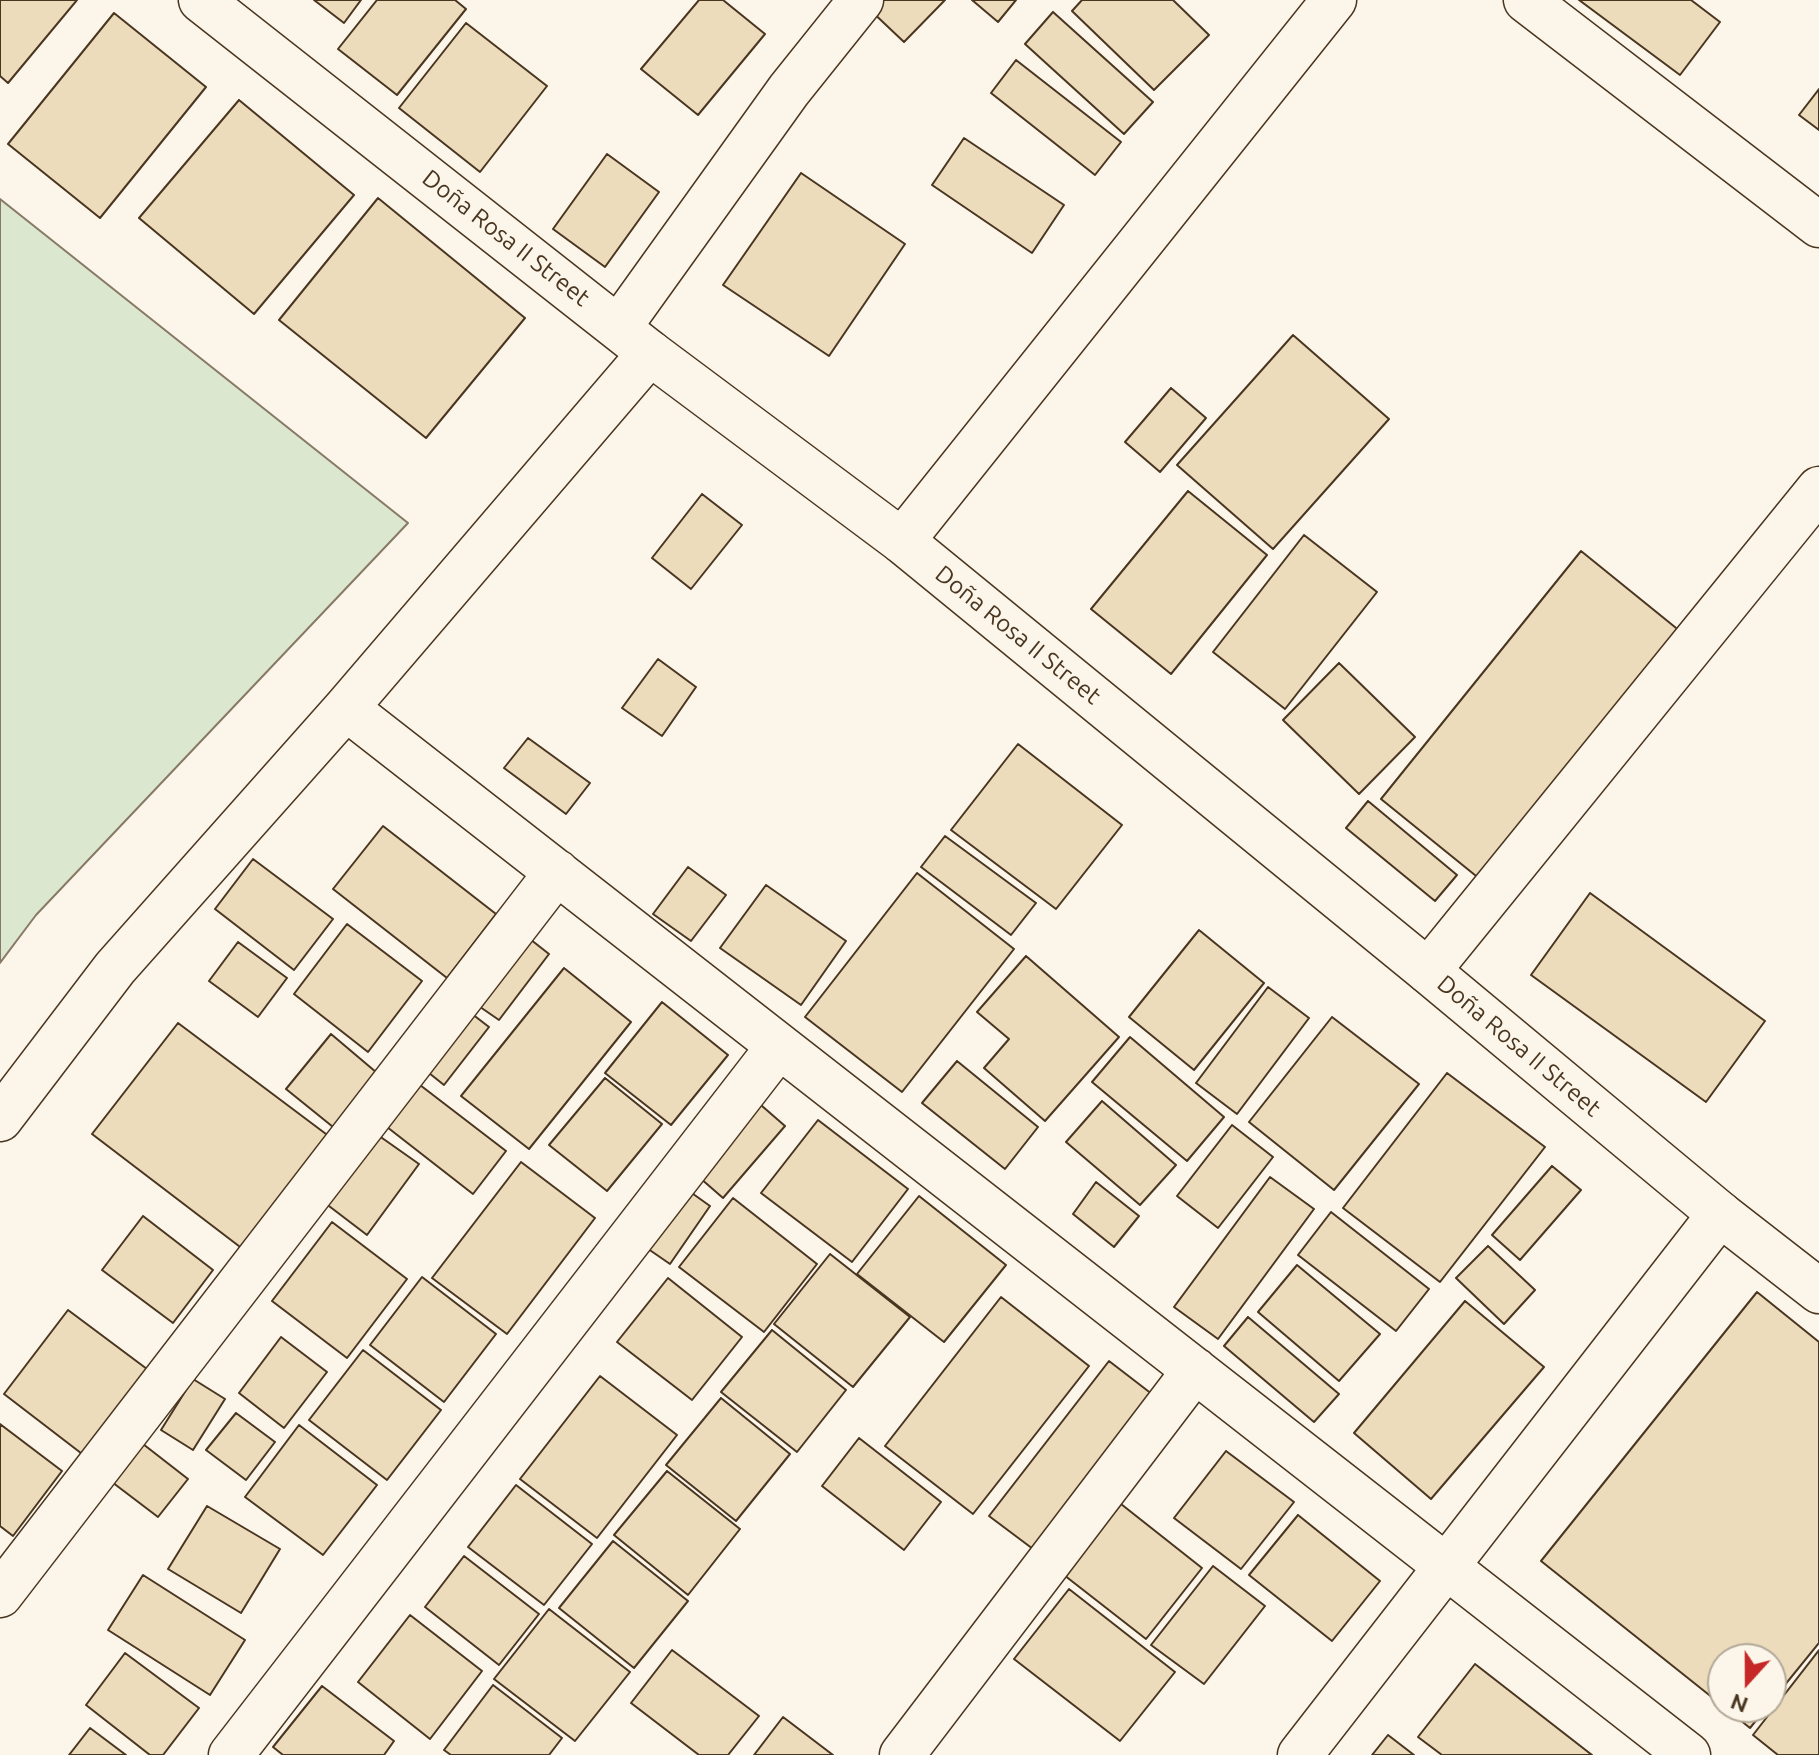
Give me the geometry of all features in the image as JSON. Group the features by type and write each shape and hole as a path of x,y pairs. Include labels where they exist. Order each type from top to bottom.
{"street":[{"name":"Doña Rosa II Street","path":"201,0 635,340 902,541 1720,1214 1819,1291"},
{"path":"0,1119 115,968 346,708 635,340 789,90 861,0"},
{"path":"902,541 1334,0"},
{"path":"1526,0 1819,225"},
{"path":"1428,971 1819,489"},
{"path":"346,708 1688,1755"},
{"path":"0,1595 557,872"},
{"path":"231,1755 779,1046"},
{"path":"1300,1755 1720,1214"},
{"path":"902,1755 1195,1370"}],"green space":[{"path":"0,199 408,523 36,915 0,963"}],"building":[{"path":"0,0 77,0 8,83 0,76"},
{"path":"314,0 361,0 344,23"},
{"path":"377,0 455,0 466,9 397,95 338,49"},
{"path":"699,0 723,0 765,34 698,115 641,69"},
{"path":"874,0 945,0 904,42 867,7"},
{"path":"972,0 1016,0 998,22"},
{"path":"1082,0 1173,0 1209,35 1154,90 1072,11"},
{"path":"1579,0 1691,0 1720,22 1680,75"},
{"path":"1053,12 1153,102 1124,134 1025,44"},
{"path":"114,13 206,87 100,218 8,144"},
{"path":"466,23 547,86 480,172 399,108"},
{"path":"1016,60 1121,142 1095,175 991,93"},
{"path":"1819,89 1819,130 1799,115"},
{"path":"239,100 354,195 254,314 139,218"},
{"path":"964,138 1064,205 1032,253 932,185"},
{"path":"607,154 659,192 605,267 553,229"},
{"path":"801,173 905,244 829,356 723,285"},
{"path":"378,198 525,318 426,438 279,320"},
{"path":"1293,335 1389,419 1273,549 1177,465"},
{"path":"1171,388 1206,418 1160,472 1125,442"},
{"path":"1188,491 1267,555 1171,674 1091,609"},
{"path":"702,494 742,525 691,589 652,558"},
{"path":"1304,535 1377,592 1285,709 1213,652"},
{"path":"1581,551 1686,636 1486,884 1381,799"},
{"path":"658,659 696,687 662,736 622,708"},
{"path":"1339,663 1415,737 1359,794 1283,720"},
{"path":"528,738 590,783 566,814 504,768"},
{"path":"1018,744 1122,825 1056,909 951,830"},
{"path":"1368,801 1457,875 1435,901 1346,828"},
{"path":"383,826 496,914 447,978 333,889"},
{"path":"945,836 1036,903 1011,935 921,867"},
{"path":"253,859 333,919 294,970 215,909"},
{"path":"688,867 726,895 691,941 653,914"},
{"path":"917,873 1014,949 902,1092 805,1017"},
{"path":"766,885 846,941 801,1005 720,948"},
{"path":"1590,893 1765,1021 1706,1102 1531,975"},
{"path":"347,924 422,981 368,1052 294,994"},
{"path":"1199,930 1264,983 1194,1070 1129,1017"},
{"path":"521,932 549,954 499,1020 470,1000"},
{"path":"238,942 287,978 258,1017 209,981"},
{"path":"1026,956 1119,1037 1045,1121 984,1068 1009,1039 977,1012"},
{"path":"564,968 631,1022 529,1149 461,1096"},
{"path":"1268,987 1309,1018 1237,1114 1196,1083"},
{"path":"662,1002 728,1055 671,1125 605,1073"},
{"path":"463,1007 489,1027 444,1085 419,1065"},
{"path":"1332,1017 1419,1084 1334,1190 1249,1122"},
{"path":"178,1023 334,1140 248,1253 92,1134"},
{"path":"331,1034 383,1078 338,1131 286,1089"},
{"path":"1130,1037 1224,1117 1187,1161 1092,1082"},
{"path":"957,1061 1038,1127 1005,1169 922,1103"},
{"path":"1447,1073 1545,1147 1440,1282 1343,1208"},
{"path":"605,1078 662,1124 607,1191 549,1145"},
{"path":"420,1085 506,1151 473,1194 387,1127"},
{"path":"754,1099 785,1126 723,1198 692,1171"},
{"path":"1102,1101 1176,1165 1140,1205 1066,1142"},
{"path":"818,1120 908,1189 852,1262 761,1193"},
{"path":"1232,1125 1273,1157 1218,1228 1177,1196"},
{"path":"375,1133 419,1164 367,1235 325,1203"},
{"path":"521,1162 595,1218 507,1334 432,1278"},
{"path":"1552,1166 1581,1190 1520,1260 1492,1235"},
{"path":"1270,1177 1314,1209 1218,1339 1174,1307"},
{"path":"1096,1182 1139,1216 1114,1247 1073,1214"},
{"path":"682,1186 710,1206 670,1264 641,1244"},
{"path":"919,1196 1006,1265 944,1342 857,1274"},
{"path":"733,1198 817,1264 764,1332 679,1267"},
{"path":"1331,1212 1429,1289 1396,1331 1298,1255"},
{"path":"143,1216 213,1270 173,1323 102,1270"},
{"path":"332,1222 407,1279 347,1358 272,1301"},
{"path":"1488,1246 1535,1290 1504,1324 1456,1278"},
{"path":"830,1254 910,1317 853,1387 774,1324"},
{"path":"1297,1265 1380,1334 1339,1381 1258,1312"},
{"path":"422,1277 496,1334 444,1402 370,1345"},
{"path":"668,1278 742,1337 692,1400 617,1342"},
{"path":"1757,1292 1819,1342 1819,1643 1787,1682 1787,1643 1707,1643 1707,1693 1541,1561"},
{"path":"1001,1297 1089,1366 973,1514 885,1446"},
{"path":"1465,1301 1544,1367 1431,1499 1354,1433"},
{"path":"68,1310 155,1375 90,1460 4,1394"},
{"path":"1248,1317 1339,1394 1314,1422 1224,1346"},
{"path":"772,1330 846,1390 797,1452 721,1392"},
{"path":"281,1337 327,1372 284,1428 239,1393"},
{"path":"363,1350 441,1410 387,1480 309,1420"},
{"path":"1109,1361 1161,1401 1041,1555 989,1516"},
{"path":"600,1376 677,1435 597,1538 520,1479"},
{"path":"193,1379 225,1399 193,1450 161,1430"},
{"path":"721,1398 790,1454 736,1521 666,1465"},
{"path":"236,1413 275,1442 246,1480 206,1450"},
{"path":"0,1424 62,1471 13,1536 0,1526"},
{"path":"299,1425 377,1485 323,1555 245,1497"},
{"path":"134,1437 188,1479 158,1517 104,1476"},
{"path":"859,1438 941,1502 904,1550 822,1486"},
{"path":"1226,1451 1294,1502 1241,1569 1174,1518"},
{"path":"667,1471 740,1529 688,1595 614,1535"},
{"path":"516,1485 592,1544 544,1605 468,1547"},
{"path":"1121,1504 1202,1568 1146,1639 1064,1575"},
{"path":"207,1506 280,1549 241,1613 168,1569"},
{"path":"1298,1515 1380,1581 1332,1641 1249,1575"},
{"path":"613,1541 688,1601 634,1668 559,1608"},
{"path":"464,1556 539,1614 499,1665 425,1607"},
{"path":"1213,1566 1265,1606 1204,1684 1151,1645"},
{"path":"143,1575 245,1640 210,1695 108,1630"},
{"path":"1069,1589 1175,1672 1120,1741 1014,1659"},
{"path":"549,1609 630,1672 575,1741 494,1679"},
{"path":"410,1615 482,1671 430,1739 358,1682"},
{"path":"672,1650 759,1716 728,1755 699,1755 631,1703"},
{"path":"1819,1650 1819,1755 1778,1755 1753,1735 1762,1723 1787,1723 1787,1691"},
{"path":"125,1653 199,1708 163,1755 150,1755 86,1705"},
{"path":"1475,1664 1592,1755 1442,1755 1418,1737"},
{"path":"493,1685 562,1738 549,1755 451,1755 444,1750"},
{"path":"322,1686 394,1741 384,1755 283,1755 273,1747"},
{"path":"783,1717 833,1755 754,1755"},
{"path":"90,1728 126,1755 69,1755"},
{"path":"1388,1735 1414,1755 1372,1755"}]}
